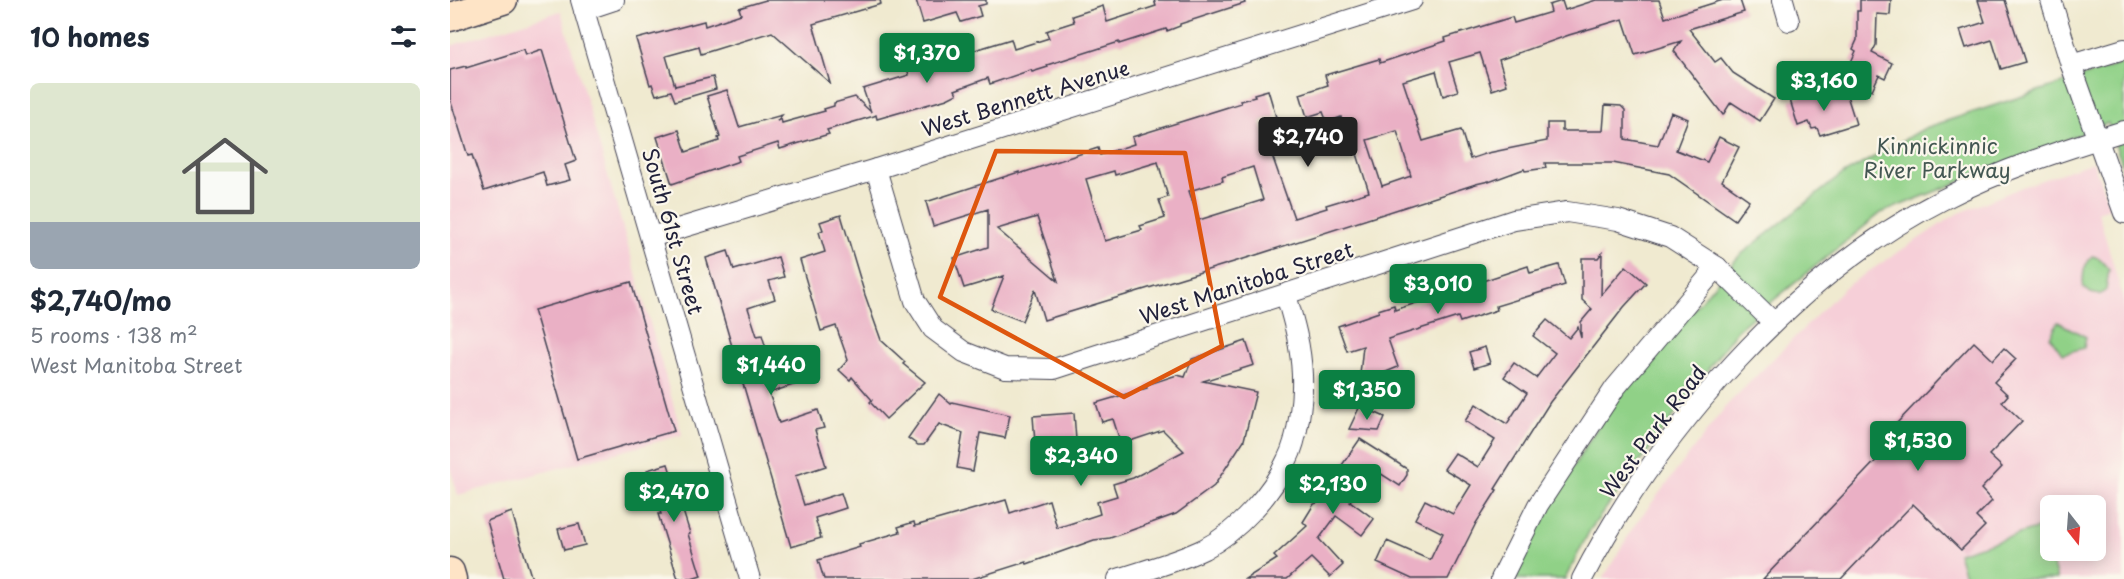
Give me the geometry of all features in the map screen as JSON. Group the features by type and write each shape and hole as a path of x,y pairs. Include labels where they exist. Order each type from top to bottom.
{"main road":[{"path":"450,17 503,0"},
{"path":"450,572 452,579"}],"street":[{"path":"583,5 614,0"},
{"name":"West Bennett Avenue","path":"651,237 876,170 1412,0"},
{"path":"1783,0 1789,21"},
{"path":"2051,0 2071,64 2123,209"},
{"name":"South 61st Street","path":"583,5 750,579"},
{"path":"2071,64 2124,49"},
{"name":"West Park Road","path":"1582,579 1602,542 1662,451 1728,370 1773,322 1850,257 1885,233 1940,201 2020,164 2124,131"},
{"name":"West Manitoba Street","path":"876,170 915,301 933,329 964,352 1005,368 1054,369 1514,220 1567,212 1618,220 1670,237 1718,267 1773,322"},
{"path":"1501,579 1538,505 1615,388 1718,267"},
{"path":"1118,579 1205,548 1245,520 1266,495 1288,460 1298,423 1302,377 1298,335 1286,295"}],"highlighted area":[{"path":"996,151 1185,153 1222,346 1124,397 940,297"}],"shaded area":[{"path":"561,11 682,435 458,495 450,468 450,46"},
{"path":"2093,162 2110,208 2098,212 2124,301 2124,579 1603,579 1634,526 1727,405 1845,287 1955,215 2022,187"}],"green space":[{"name":"Kinnickinnic River Parkway","path":"2124,63 2124,170 2108,123 1881,213 1737,330 1590,530 1565,579 1505,579 1609,408 1739,256 1840,176 1925,128"},
{"path":"2092,256 2099,258 2109,270 2106,290 2099,295 2083,287 2084,270"},
{"path":"2058,322 2086,337 2084,348 2062,354 2050,337"},
{"path":"2040,528 2040,561 2052,561 2057,579 1966,579 1958,553"}],"building":[{"path":"766,0 880,0 881,4 813,24 830,83 772,32 701,54 699,47 666,56 675,86 713,77 716,89 675,101 671,91 656,95 652,84 650,85 636,39 704,21 705,26 741,14 739,8"},
{"path":"916,0 986,0 986,4 978,6 981,16 961,22 957,13 923,23"},
{"path":"1154,0 1244,0 1245,3 1180,24 1167,31 1166,29 1119,44 1119,42 1032,72 1031,70 990,84 988,78 955,90 957,94 947,99 877,119 876,115 827,130 829,134 780,149 778,143 737,156 739,161 672,184 657,137 679,130 686,152 719,141 720,137 707,96 727,90 739,127 782,115 777,121 781,119 782,123 825,111 824,109 834,106 834,103 855,97 871,112 863,89 909,75 907,68 945,57 946,59 1011,39 1014,49 1049,38 1046,31 1074,22 1072,16 1103,6 1107,22 1156,6"},
{"path":"1596,0 1659,0 1665,18 1723,0 1740,0 1744,12 1689,29 1715,62 1721,58 1733,73 1774,99 1760,121 1731,102 1723,115 1674,51 1681,41 1635,55 1623,19 1499,60 1507,85 1492,90 1480,53 1449,62 1458,91 1443,96 1436,71 1403,81 1423,141 1461,130 1470,159 1547,141 1547,123 1562,123 1562,131 1603,131 1605,105 1621,106 1625,110 1625,139 1658,145 1671,112 1688,119 1676,150 1707,162 1719,137 1739,147 1722,181 1749,200 1735,220 1669,174 1613,163 1545,163 1546,168 1525,171 1524,169 1489,182 1476,184 1044,320 1035,290 1022,321 991,309 1004,276 964,288 954,258 988,247 988,209 933,226 926,202 1098,148 1100,155 1134,144 1132,137 1241,103 1240,101 1255,97 1254,94 1268,90 1276,117 1260,121 1294,218 1327,208 1326,205 1369,192 1353,141 1348,142 1341,117 1327,122 1323,112 1307,117 1300,94 1328,85 1325,75 1379,59 1380,63 1446,41 1445,38 1512,17 1514,23 1551,12 1549,5 1562,1 1565,10","holes":["1397,131 1411,176 1382,186 1367,140","1158,162 1168,197 1159,200 1165,218 1140,226 1142,230 1105,241 1086,179 1114,171 1115,175","1253,167 1263,200 1199,220 1189,191 1223,181 1222,177","1037,217 1058,281 997,229"]},
{"path":"1860,0 1891,0 1890,15 1877,14 1876,45 1872,53 1892,63 1885,78 1879,75 1872,90 1848,79 1856,64 1851,62 1856,51 1853,49 1857,40 1857,11 1860,11"},
{"path":"1978,0 2005,0 2025,62 2001,69 1992,40 1966,48 1960,30 1985,22"},
{"path":"523,50 525,56 542,50 576,161 565,165 570,180 547,186 543,172 484,191 472,155 468,156 450,99 450,70 466,66 466,68"},
{"path":"1845,89 1856,124 1820,135 1817,128 1812,129 1809,122 1798,126 1790,100 1809,94 1810,97 1819,94 1820,97"},
{"path":"841,215 881,340 905,362 903,364 925,382 886,419 852,377 850,380 839,370 848,360 836,326 821,331 800,260 825,252 819,232 823,230 820,222"},
{"path":"728,251 734,270 778,257 784,277 769,281 775,299 748,308 757,336 762,335 774,375 791,370 796,384 769,393 779,423 818,410 824,428 815,430 826,466 795,476 804,505 841,493 846,508 815,518 821,538 791,547 706,258"},
{"path":"1602,253 1601,295 1626,266 1646,283 1624,307 1550,402 1495,489 1497,490 1476,523 1448,579 1412,579 1377,563 1387,541 1430,560 1443,533 1415,519 1425,500 1453,514 1471,485 1444,469 1455,453 1478,467 1495,440 1465,421 1476,404 1507,424 1527,393 1504,377 1514,363 1536,378 1555,353 1533,336 1547,320 1569,338 1578,327 1581,338 1581,322 1592,309 1582,300 1582,258 1598,258"},
{"path":"1559,265 1565,285 1496,306 1497,310 1460,322 1458,317 1388,339 1398,367 1381,374 1379,387 1359,384 1363,346 1347,351 1338,326 1379,312 1378,310 1394,305 1395,310 1528,266 1530,273"},
{"path":"631,282 674,431 577,459 534,310"},
{"path":"1246,341 1254,365 1203,381 1256,392 1244,440 1214,486 1176,514 1110,538 1094,540 1027,564 1026,562 972,579 824,579 818,560 860,547 859,544 900,532 898,527 914,522 915,526 1006,500 1010,513 1049,500 1057,528 1100,514 1097,502 1117,496 1113,484 1133,478 1184,451 1163,430 1121,444 1113,419 1102,422 1096,403 1147,388 1146,385 1177,375 1185,377 1192,359"},
{"path":"1974,342 1993,360 2004,348 2016,359 1994,382 2008,395 2002,402 2022,421 1989,455 2002,467 1981,489 1992,501 1976,517 1985,526 1961,550 1913,504 1841,579 1763,579 1886,450 1878,443"},
{"path":"1485,347 1490,363 1474,368 1469,352"},
{"path":"939,394 951,404 952,402 1010,415 1005,438 980,433 973,471 957,468 963,433 939,424 924,445 918,445 908,438"},
{"path":"1360,406 1385,417 1379,431 1349,429"},
{"path":"1074,413 1076,440 1035,443 1033,416"},
{"path":"1360,439 1407,469 1407,475 1400,486 1372,468 1350,501 1374,519 1362,535 1336,516 1319,539 1343,565 1330,577 1311,558 1287,579 1245,579 1277,559 1274,556 1307,526 1303,522 1314,504 1352,490 1333,478"},
{"path":"668,464 701,576 692,579 678,579 647,470"},
{"path":"512,512 532,579 504,579 487,521"},
{"path":"579,524 585,545 564,550 558,529"}]}
